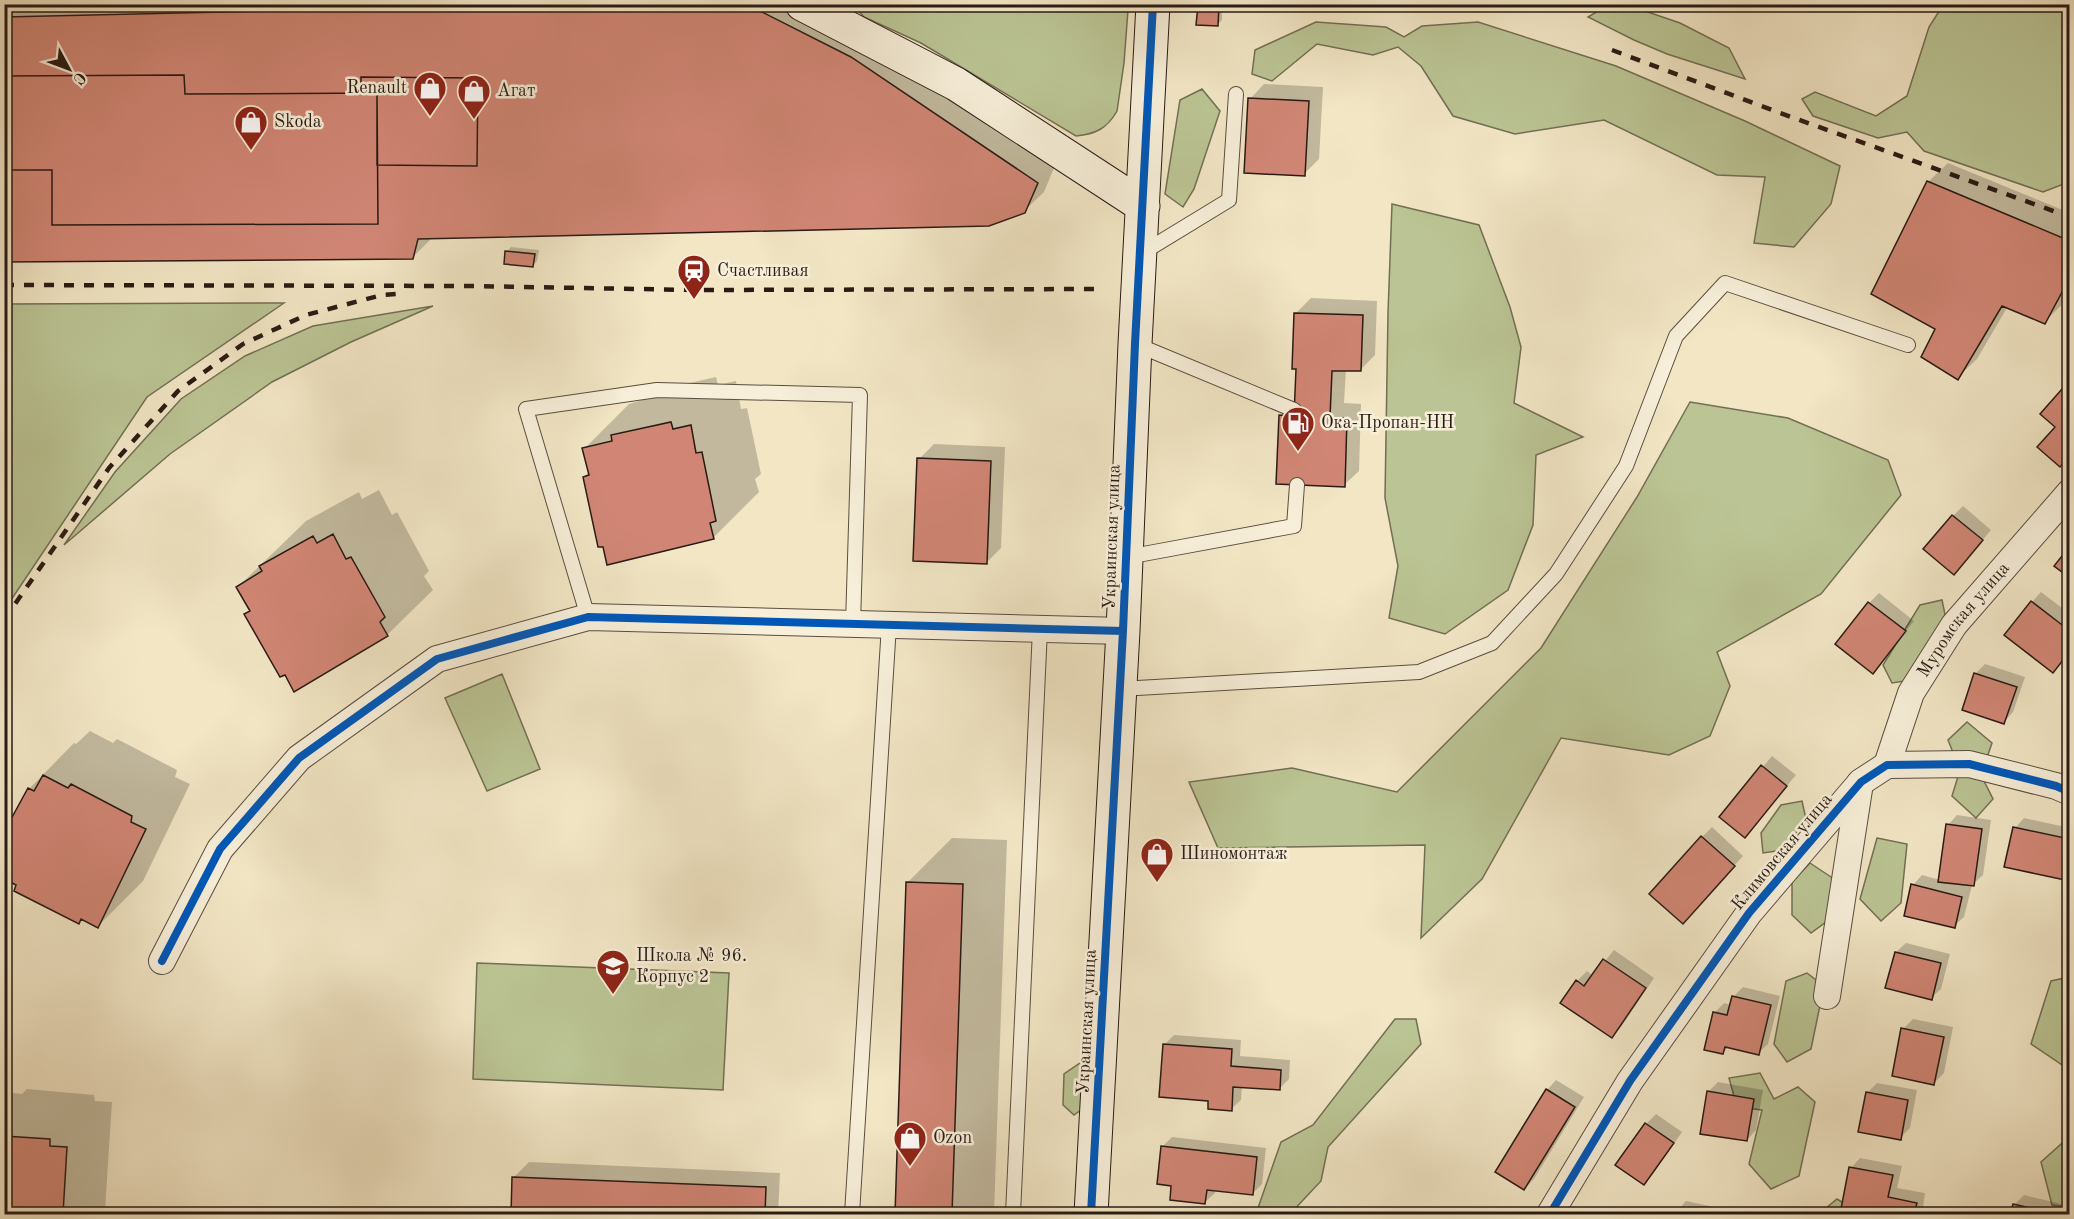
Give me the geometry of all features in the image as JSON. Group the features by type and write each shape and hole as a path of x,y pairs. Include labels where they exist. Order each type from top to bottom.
{"street":[{"path":"802,4 956,84 1143,206"},
{"name":"Украинская улица","path":"1091,1215 1127,557 1135,344 1153,4"},
{"name":"Муромская улица","path":"1887,765 1911,693 1954,625 2070,492"},
{"path":"162,961 220,849 299,758 437,659 588,617 1123,631"},
{"path":"1887,765 1969,764 2056,786 2070,792"},
{"name":"Климовская улица","path":"1550,1215 1630,1081 1749,913 1861,782 1887,765"},
{"path":"1827,996 1861,782"}],"lane":[{"path":"1140,254 1229,200 1236,94"},
{"path":"1120,689 1419,672 1492,643 1556,574 1626,466 1676,336 1725,283 1908,345"},
{"path":"1135,344 1294,410"},
{"path":"588,617 526,409 657,390 860,395 853,624"},
{"path":"1127,557 1294,526 1297,485"},
{"path":"852,1215 889,625"},
{"path":"1013,1215 1040,629"}],"green space":[{"path":"1089,4 1128,10 1124,63 1117,111 1100,130 1076,136 921,43 864,17 854,6"},
{"path":"1608,5 1642,10 1680,23 1729,48 1745,79 1667,54 1588,17"},
{"path":"1943,5 2069,5 2069,182 2043,192 1924,151 1907,132 1878,138 1813,116 1802,99 1815,92 1876,116 1907,96 1929,27"},
{"path":"1316,22 1386,27 1404,37 1422,26 1478,22 1616,66 1745,121 1840,166 1831,204 1794,247 1754,243 1765,177 1717,175 1604,120 1515,134 1453,116 1421,66 1398,47 1373,55 1317,44 1272,81 1252,74 1255,50"},
{"path":"1202,89 1220,111 1194,189 1183,207 1165,194 1180,100"},
{"path":"1392,204 1479,225 1510,307 1521,347 1514,403 1583,437 1536,455 1533,525 1508,590 1445,634 1389,618 1398,566 1385,498"},
{"path":"284,303 147,397 5,609 5,304"},
{"path":"433,306 351,342 272,382 170,454 64,545 115,472 181,399 245,356 313,326"},
{"path":"1690,402 1788,418 1888,460 1901,495 1821,594 1717,652 1730,686 1710,736 1669,755 1561,738 1482,879 1421,938 1425,845 1218,848 1189,782 1292,768 1397,792 1541,648 1637,497"},
{"path":"1942,600 1947,624 1911,680 1892,683 1883,665 1920,605"},
{"path":"502,674 540,769 487,791 445,698"},
{"path":"1967,722 1992,743 1981,775 1993,799 1976,818 1952,796 1960,770 1948,740"},
{"path":"1802,801 1806,819 1783,850 1763,853 1761,833 1781,805"},
{"path":"1877,838 1907,844 1901,903 1881,921 1860,899"},
{"path":"1810,863 1837,881 1830,919 1811,933 1792,915 1792,882"},
{"path":"477,963 729,973 723,1090 473,1079"},
{"path":"1807,973 1824,986 1811,1049 1787,1062 1774,1044 1786,981"},
{"path":"2070,977 2069,1082 2065,1067 2031,1044 2051,981"},
{"path":"1395,1019 1416,1019 1421,1044 1328,1147 1321,1181 1290,1214 1279,1214 1258,1208 1281,1142 1313,1125"},
{"path":"1080,1063 1092,1076 1089,1104 1074,1115 1063,1105 1064,1074"},
{"path":"1760,1073 1774,1099 1798,1087 1815,1102 1799,1176 1771,1189 1749,1164 1762,1110 1737,1107 1729,1078"},
{"path":"2069,1137 2069,1207 2052,1205 2041,1162"},
{"path":"1837,1199 1861,1214 1819,1214"}],"building":[{"path":"1198,5 1219,6 1218,26 1196,25"},
{"name":"Агат","path":"307,10 758,10 851,57 1038,183 1025,213 989,226 418,239 413,259 4,262 4,17"},
{"path":"184,75 185,94 377,93 378,224 52,225 52,170 4,170 4,76"},
{"path":"361,77 478,78 477,166 377,165 377,93 361,93"},
{"path":"1248,98 1309,101 1305,176 1244,173"},
{"path":"1927,181 2070,241 2070,277 2045,324 2002,306 1958,380 1921,357 1935,329 1871,294"},
{"path":"505,251 535,254 533,267 504,264"},
{"path":"1294,313 1363,315 1361,371 1332,371 1330,417 1347,418 1345,487 1276,484 1279,415 1294,416 1296,369 1292,369"},
{"path":"2070,380 2070,456 2060,467 2037,447 2055,427 2040,414"},
{"path":"671,422 673,429 691,425 696,453 702,452 716,521 710,523 714,539 607,565 603,547 598,547 583,477 589,475 582,448 612,441 611,435"},
{"path":"917,458 991,461 987,564 913,561"},
{"path":"1952,515 1983,540 1954,575 1923,549"},
{"path":"333,534 346,559 351,557 385,617 380,622 388,636 294,692 285,675 280,677 244,614 250,611 236,587 262,571 259,566 313,536 317,543"},
{"path":"2070,546 2070,578 2054,566"},
{"path":"2031,601 2070,631 2070,651 2053,673 2004,635"},
{"path":"1868,602 1906,631 1873,674 1835,644"},
{"path":"1974,673 2017,687 2004,724 1962,710"},
{"path":"1761,765 1787,786 1745,838 1719,817"},
{"path":"43,775 68,788 71,784 132,816 131,822 146,829 98,928 81,919 79,924 14,891 16,885 4,879 4,832 28,788 34,791"},
{"path":"1946,824 1982,829 1974,886 1938,882"},
{"path":"2013,827 2070,839 2070,881 2004,867"},
{"path":"1701,836 1735,866 1683,924 1649,894"},
{"path":"906,882 963,884 952,1214 895,1214"},
{"path":"1911,884 1962,897 1955,928 1904,916"},
{"path":"1895,952 1941,963 1932,1000 1885,988"},
{"path":"1603,959 1646,988 1612,1038 1560,1003 1576,980 1584,986"},
{"path":"1732,996 1771,1005 1759,1055 1725,1047 1723,1054 1704,1050 1713,1012 1727,1015"},
{"path":"1901,1028 1944,1037 1934,1085 1892,1076"},
{"path":"1163,1044 1232,1049 1231,1066 1281,1070 1280,1090 1233,1087 1232,1111 1208,1109 1208,1101 1159,1097"},
{"path":"1546,1089 1575,1107 1524,1190 1495,1172"},
{"path":"1707,1091 1754,1099 1747,1141 1700,1134"},
{"path":"1866,1092 1908,1100 1901,1140 1858,1132"},
{"path":"1645,1123 1674,1143 1644,1185 1615,1165"},
{"path":"4,1136 50,1139 50,1146 67,1147 63,1214 4,1214"},
{"path":"1161,1146 1257,1157 1253,1195 1207,1190 1205,1204 1170,1200 1171,1186 1157,1184"},
{"path":"1849,1167 1893,1175 1888,1197 1917,1203 1914,1214 1840,1214"},
{"path":"512,1177 766,1187 765,1214 511,1214"},
{"path":"2013,1204 2058,1214 2010,1214"},
{"path":"1675,1210 1695,1214 1674,1214"}],"railway":[{"path":"1612,50 2070,217"},
{"path":"4,285 470,286 695,290 1096,289"},
{"path":"4,620 109,468 178,391 243,344 306,315 382,295 396,294"}],"cycle path":[{"path":"1091,1214 1123,631 1153,4"},
{"path":"162,961 220,849 299,758 437,659 588,617 1123,631"},
{"path":"1550,1214 1630,1081 1749,913 1861,782 1887,765 1969,764 2056,786 2070,792"}],"place":[{"name":"Renault","path":"430,117"},
{"name":"Агат","path":"474,120"},
{"name":"Skoda","path":"251,151"},
{"name":"Счастливая","path":"694,300"},
{"name":"Ока-Пропан-НН","path":"1298,452"},
{"name":"Шиномонтаж","path":"1157,883"},
{"name":"Школа № 96. Корпус 2","path":"613,995"},
{"name":"Ozon","path":"910,1167"}]}
